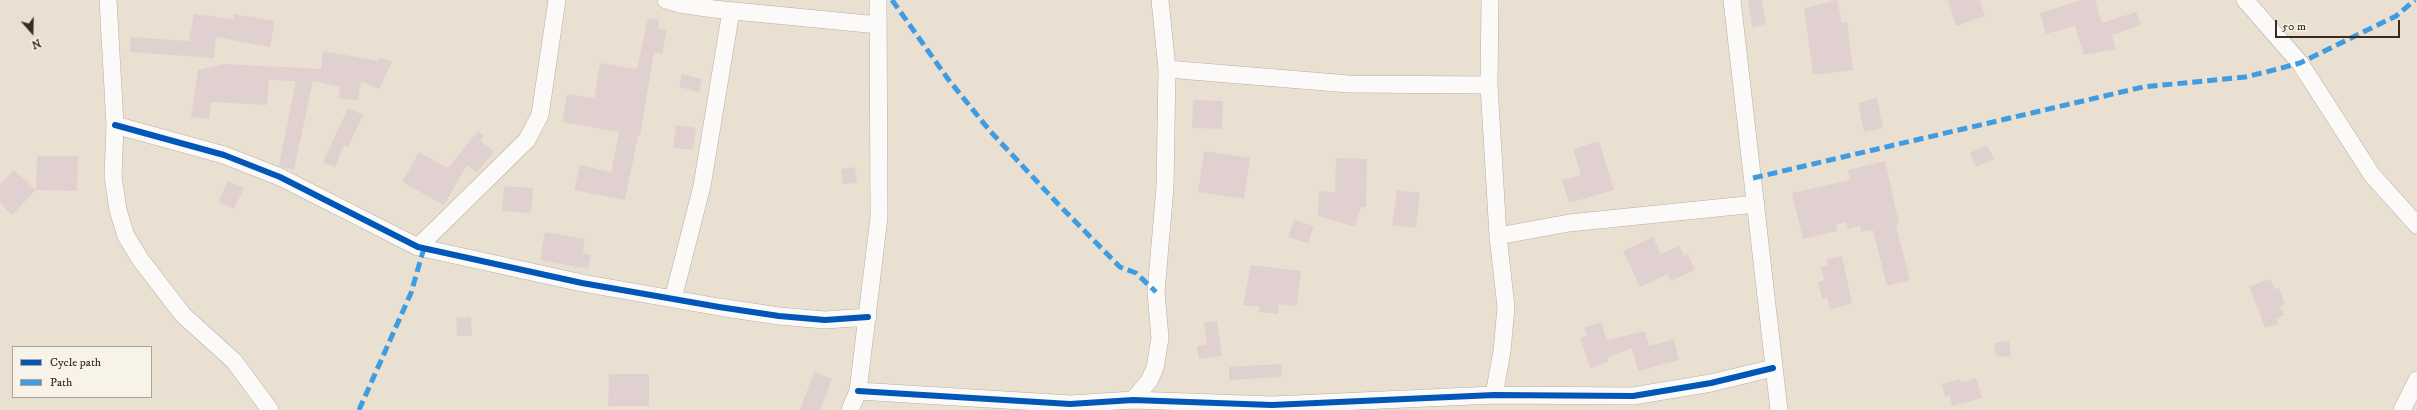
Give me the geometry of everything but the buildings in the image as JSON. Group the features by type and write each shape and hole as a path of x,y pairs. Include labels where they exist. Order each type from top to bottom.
{"street":[{"path":"108,0 115,125 113,176 118,210 126,236 140,259 183,315 234,361 263,398 270,410"},
{"path":"418,247 527,140 535,126 540,115 557,0"},
{"path":"666,0 678,4 731,11 878,25"},
{"path":"850,410 858,391 879,217 878,0"},
{"path":"1133,400 1149,381 1158,355 1160,338 1156,292 1165,187 1167,69 1160,0"},
{"path":"1490,0 1489,85 1498,236 1506,307 1502,351 1494,395"},
{"path":"1732,0 1779,410"},
{"path":"2245,0 2300,63 2372,175 2417,225"},
{"path":"673,299 702,186 731,11"},
{"path":"1167,69 1348,84 1489,85"},
{"path":"115,125 224,155 280,178 418,247 582,283 779,316 825,320 868,318"},
{"path":"1498,236 1569,223 1756,204"},
{"path":"858,391 1070,404 1133,400 1272,405 1494,395 1633,396 1711,383 1773,368"},
{"path":"2402,410 2417,380"}],"marked path":[{"path":"892,0 948,79 990,131 1058,204 1120,267 1136,273 1156,292"},
{"path":"1753,178 2143,87 2245,77 2300,63 2396,16 2415,0"},
{"path":"359,410 411,293 424,248"}],"cycle path":[{"path":"115,125 224,155 280,177 418,247 582,283 719,307 779,316 825,320 868,317"},
{"path":"858,391 1070,404 1133,400 1272,405 1494,395 1633,396 1711,383 1773,368"}]}
